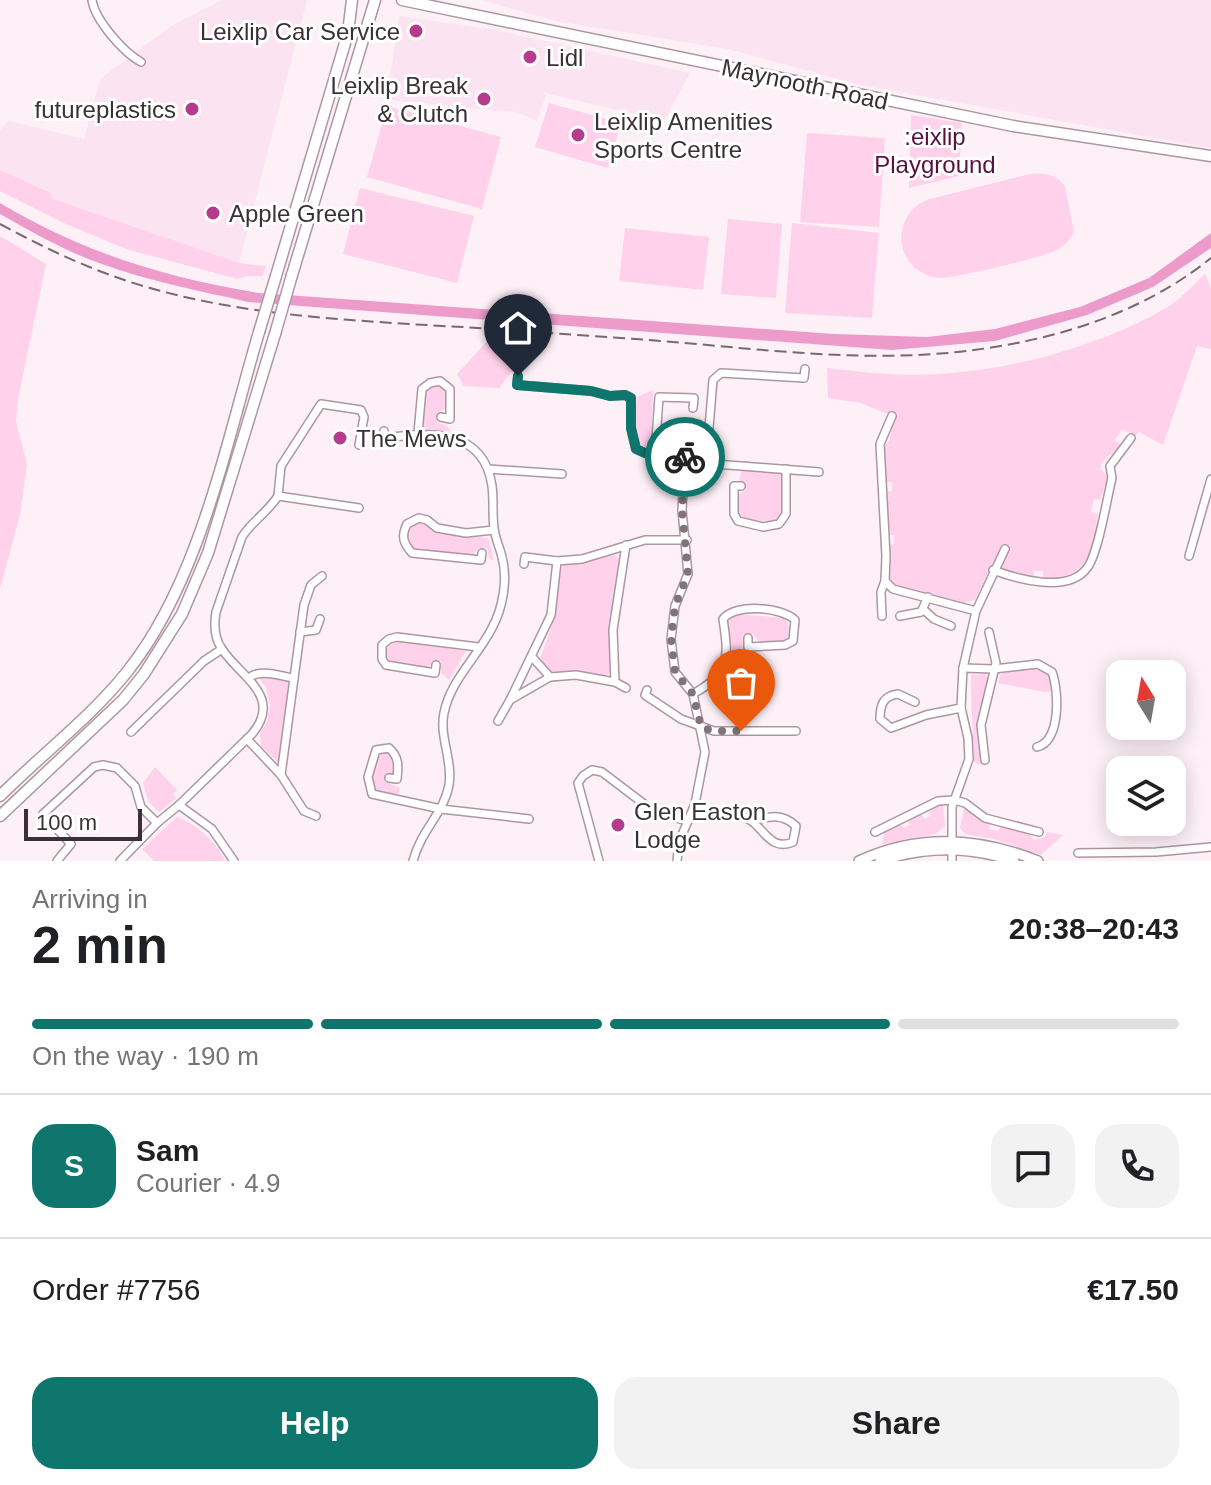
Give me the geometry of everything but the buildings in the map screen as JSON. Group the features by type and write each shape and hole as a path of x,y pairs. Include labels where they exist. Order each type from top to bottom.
{"main road":[{"path":"0,796 102,701 128,671 165,614 186,568 348,33 352,0"},
{"path":"0,816 123,700 144,674 171,633 208,553 375,0"},
{"name":"Maynooth Road","path":"402,0 998,123 1211,156"}],"street":[{"path":"92,0 94,9 122,47 141,62"},
{"path":"805,369 804,378 721,373 713,380 707,452 709,460 715,464 819,472"},
{"path":"518,376 517,385 591,391 631,398 631,428 636,449 685,456 707,452"},
{"path":"418,433 422,389 440,381 450,389 450,419 441,417"},
{"path":"655,453 659,397 694,398 693,408"},
{"path":"120,861 256,730 262,707 259,691 250,677 222,649 214,624 228,575 246,531 271,508 278,496 281,466 321,404 361,410 364,417 359,445"},
{"path":"882,616 881,592 885,581 880,444 892,416"},
{"path":"384,431 385,438 418,433 457,438 469,443 488,469 492,485 494,530 505,581 492,628 452,691 444,712 443,732 450,781 441,809 421,838 413,861"},
{"path":"993,570 1028,582 1069,580 1087,570 1094,554 1112,478 1110,466 1131,438"},
{"path":"677,861 679,842 702,775 705,752 693,694 675,672 671,639 675,606 688,574 682,510 685,456"},
{"path":"488,469 562,474"},
{"path":"741,486 734,486 734,514 738,521 763,527 779,524 786,514 786,469"},
{"path":"1189,556 1211,479"},
{"path":"278,496 359,508"},
{"path":"482,553 481,560 412,553 405,545 404,530 407,524 419,518 437,528 466,533 494,530"},
{"path":"524,564 525,557 557,561 582,559 645,540 687,540"},
{"path":"615,682 613,630 626,545"},
{"path":"952,861 954,800 969,759 961,708 963,668 976,611 1005,549"},
{"path":"498,721 533,658 551,615 557,561"},
{"path":"281,775 304,605 311,585 322,576"},
{"path":"885,581 893,589 976,611"},
{"path":"900,616 924,610 928,597"},
{"path":"924,610 934,619 951,626"},
{"path":"693,694 711,684 723,671 726,647 723,619 727,613 767,611 789,614 795,620 793,641 785,645 748,647 748,638"},
{"path":"300,632 316,630 320,619"},
{"path":"985,760 981,725 996,663 989,632"},
{"path":"436,665 435,673 386,665 382,659 382,645 397,637 478,647"},
{"path":"131,732 204,661 222,649"},
{"path":"533,658 550,677"},
{"path":"963,668 994,669 1038,664 1052,672 1058,694 1055,719 1050,739 1045,745 1037,747"},
{"path":"250,677 262,673 294,678"},
{"path":"510,700 550,677 576,675 615,682 626,688"},
{"path":"647,690 645,695 681,719 714,731 796,731"},
{"path":"158,691 166,700"},
{"path":"915,702 898,694 886,698 880,719 891,728 926,715 961,708"},
{"path":"247,739 281,775 304,811 316,816"},
{"path":"389,778 397,779 396,756 389,748 376,750 368,777 372,794 441,809 529,819"},
{"path":"57,861 71,844 43,814 94,767 117,768 135,786 141,807 157,823"},
{"path":"599,861 578,783 592,770 602,772 656,813 689,817 742,816 752,821 763,835 775,843 786,845 793,842 796,836 796,826 783,817 752,821"},
{"path":"875,832 938,801 954,800 965,803 985,818 1039,832"},
{"path":"179,805 212,829 234,861"},
{"path":"859,861 888,849 942,844 992,846 1038,861"},
{"path":"880,861 952,844 1011,860"},
{"path":"1078,853 1211,847"},
{"path":"1182,850 1183,861"}],"shaded area":[{"path":"222,0 307,0 239,263 49,198 51,193 0,170 0,130 9,121 84,139 100,79 171,26"},
{"path":"482,0 1211,0 1211,148 860,85 728,49 555,21"},
{"path":"399,16 495,30 690,73 664,121 540,92 546,95 537,121 516,112 387,100"},
{"path":"0,203 62,236 125,261 191,280 259,293 834,334 927,337 995,329 1080,307 1149,278 1211,233 1211,248 1153,287 1087,315 995,341 892,350 248,302 154,280 86,258 0,214"}],"green space":[{"name":"Leixlip Amenities Sports Centre","path":"549,103 621,123 608,168 535,147"},
{"path":"387,106 501,137 482,209 367,177"},
{"name":":eixlip Playground","path":"911,115 962,123 959,176 909,188"},
{"path":"807,133 885,138 879,227 800,222"},
{"path":"0,170 51,193 50,198 239,263 266,266 263,276 238,279 126,249 0,191"},
{"path":"1030,174 1049,175 1065,186 1074,232 1060,248 1020,262 943,278 925,274 907,258 902,247 904,224 918,205 930,199"},
{"path":"360,188 474,216 457,283 343,254"},
{"path":"728,219 782,224 776,298 721,294"},
{"path":"792,223 879,233 872,318 785,313"},
{"path":"625,228 709,237 703,290 619,281"},
{"path":"0,236 46,264 18,399 16,422 27,464 20,515 0,589"},
{"path":"1205,274 1211,289 1211,349 1197,346 1163,445 1139,432 1135,436 1122,429 1115,440 1120,444 1118,451 1101,464 1108,477 1100,500 1094,499 1091,512 1098,514 1093,540 1086,561 1079,568 1059,577 1043,578 1043,571 1034,571 1033,578 1005,572 993,562 975,600 963,603 890,581 888,545 894,544 894,535 888,535 886,492 892,491 892,482 886,482 883,447 890,440 892,416 861,403 828,398 827,368 892,374 946,374 1045,357 1109,336 1139,322 1173,304"},
{"path":"488,340 523,341 521,370 510,373 499,388 464,386 457,374"},
{"path":"433,386 445,389 446,408 437,413 437,423 446,425 453,434 423,426 426,393"},
{"path":"653,390 651,443 645,448 637,448 634,427 637,397"},
{"path":"742,470 781,473 782,514 776,521 747,520 738,514 738,494 743,492 744,485 739,480"},
{"path":"418,523 442,533 488,538 494,561 489,558 487,548 478,548 473,556 428,552 412,547 407,537 412,525"},
{"path":"614,555 622,560 611,611 611,673 603,676 577,672 550,673 540,659 555,616 560,568"},
{"path":"735,614 785,618 789,636 786,641 760,643 753,634 743,634 742,651 731,651 727,618"},
{"path":"395,641 466,651 449,680 441,673 441,662 431,661 430,667 413,668 385,658 385,650"},
{"path":"1046,670 1054,691 998,683 1000,675 1008,671"},
{"path":"986,674 989,683 980,727 982,765 974,762 971,675"},
{"path":"259,677 287,680 290,686 278,762 261,746 260,733 267,722 270,705 266,688"},
{"path":"381,752 386,752 393,760 393,774 385,774 385,782 400,788 398,795 374,790 373,764"},
{"path":"155,767 177,790 173,794 177,798 159,812 148,801 143,783"},
{"path":"943,805 945,826 935,834 882,844 885,830 900,823 903,828 910,825 908,820 921,814 924,819 931,816 929,812"},
{"path":"964,809 991,823 989,829 998,831 1001,826 1030,834 1034,840 1045,837 1047,832 1063,835 1041,855 994,839 965,834 960,828"},
{"path":"177,817 205,834 225,861 154,861 142,849"}],"railway":[{"path":"0,224 73,260 130,282 186,297 258,310 368,321 848,355 932,354 1037,339 1129,308 1158,294 1211,258"}],"way so far":[{"path":"685,457 682,510 688,574 675,606 671,639 675,672 693,694 701,727 714,731 741,731"}],"place":[{"name":"Leixlip Car Service","path":"416,31"},
{"name":"Lidl","path":"530,57"},
{"name":"Leixlip Break & Clutch","path":"484,99"},
{"name":"futureplastics","path":"192,109"},
{"name":"Leixlip Amenities Sports Centre","path":"578,135"},
{"name":"Apple Green","path":"213,213"},
{"name":"The Mews","path":"340,438"},
{"name":"Glen Easton Lodge","path":"618,825"}],"route":[{"path":"518,376 517,385 591,391 603,396 625,395 631,398 631,428 636,449 645,453 685,457"}]}
